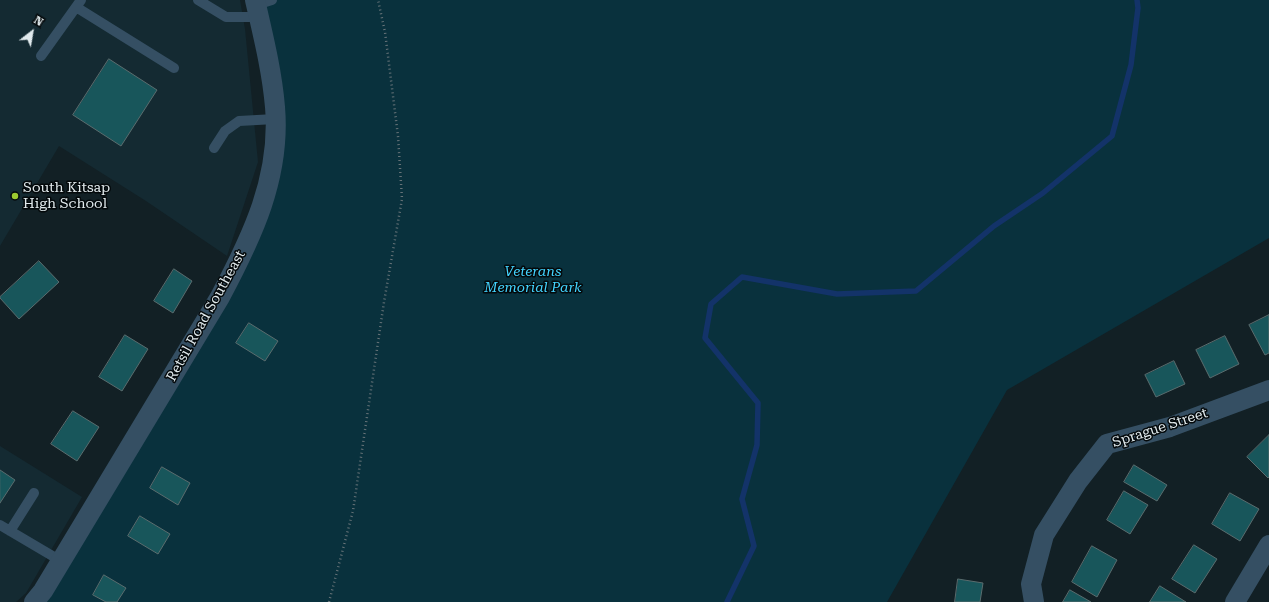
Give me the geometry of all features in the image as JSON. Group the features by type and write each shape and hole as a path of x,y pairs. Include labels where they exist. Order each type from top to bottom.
{"street":[{"name":"Retsil Road Southeast","path":"34,602 43,592 216,304 239,262 254,228 266,195 272,164 275,136 271,78 261,5"},
{"name":"Sprague Street","path":"1034,602 1031,584 1044,535 1078,481 1107,444 1170,427 1269,390"},
{"path":"1235,602 1269,545"}],"lane":[{"path":"198,0 226,17 261,5"},
{"path":"41,56 78,3 174,68"},
{"path":"214,148 225,131 239,121 275,119"},
{"path":"10,531 34,493"},
{"path":"0,524 61,561"}],"path":[{"path":"329,602 353,511 384,302 402,199 398,136 385,32 378,0"}],"shaded area":[{"path":"0,0 240,0 245,29 258,162 227,256 146,201 59,146 0,246"},
{"path":"0,446 82,497 26,593 16,602 0,602"}],"green space":[{"name":"Veterans Memorial Park","path":"255,0 1269,0 1269,238 1007,390 887,602 34,602 220,297 272,165"}],"building":[{"path":"109,59 157,90 121,146 73,115"},
{"path":"39,261 59,282 19,319 0,297"},
{"path":"174,269 192,281 173,313 154,301"},
{"path":"1269,315 1269,353 1265,355 1249,325"},
{"path":"249,323 278,341 265,361 236,343"},
{"path":"125,335 148,349 122,391 99,377"},
{"path":"1225,336 1239,364 1210,378 1196,350"},
{"path":"1174,361 1185,384 1156,397 1145,375"},
{"path":"73,411 99,427 77,461 51,444"},
{"path":"1269,435 1269,477 1268,478 1247,457"},
{"path":"1134,465 1167,485 1157,501 1124,482"},
{"path":"162,467 190,483 178,505 150,488"},
{"path":"0,470 15,480 0,503"},
{"path":"1124,491 1148,505 1130,534 1107,520"},
{"path":"1230,493 1259,509 1240,541 1212,524"},
{"path":"140,516 170,534 158,554 128,536"},
{"path":"1194,545 1217,559 1195,593 1172,579"},
{"path":"1092,546 1117,560 1097,597 1072,582"},
{"path":"104,575 126,588 117,602 106,602 93,595"},
{"path":"958,579 983,583 980,602 955,602"},
{"path":"1160,586 1186,602 1150,602"},
{"path":"1070,590 1091,602 1063,602"}],"waterway":[{"path":"727,602 754,546 742,499 757,445 758,403 705,338 711,304 742,277 837,294 916,291 994,226 1043,193 1112,136 1131,65 1138,8 1137,0"}],"place":[{"name":"South Kitsap High School","path":"15,196"}]}
